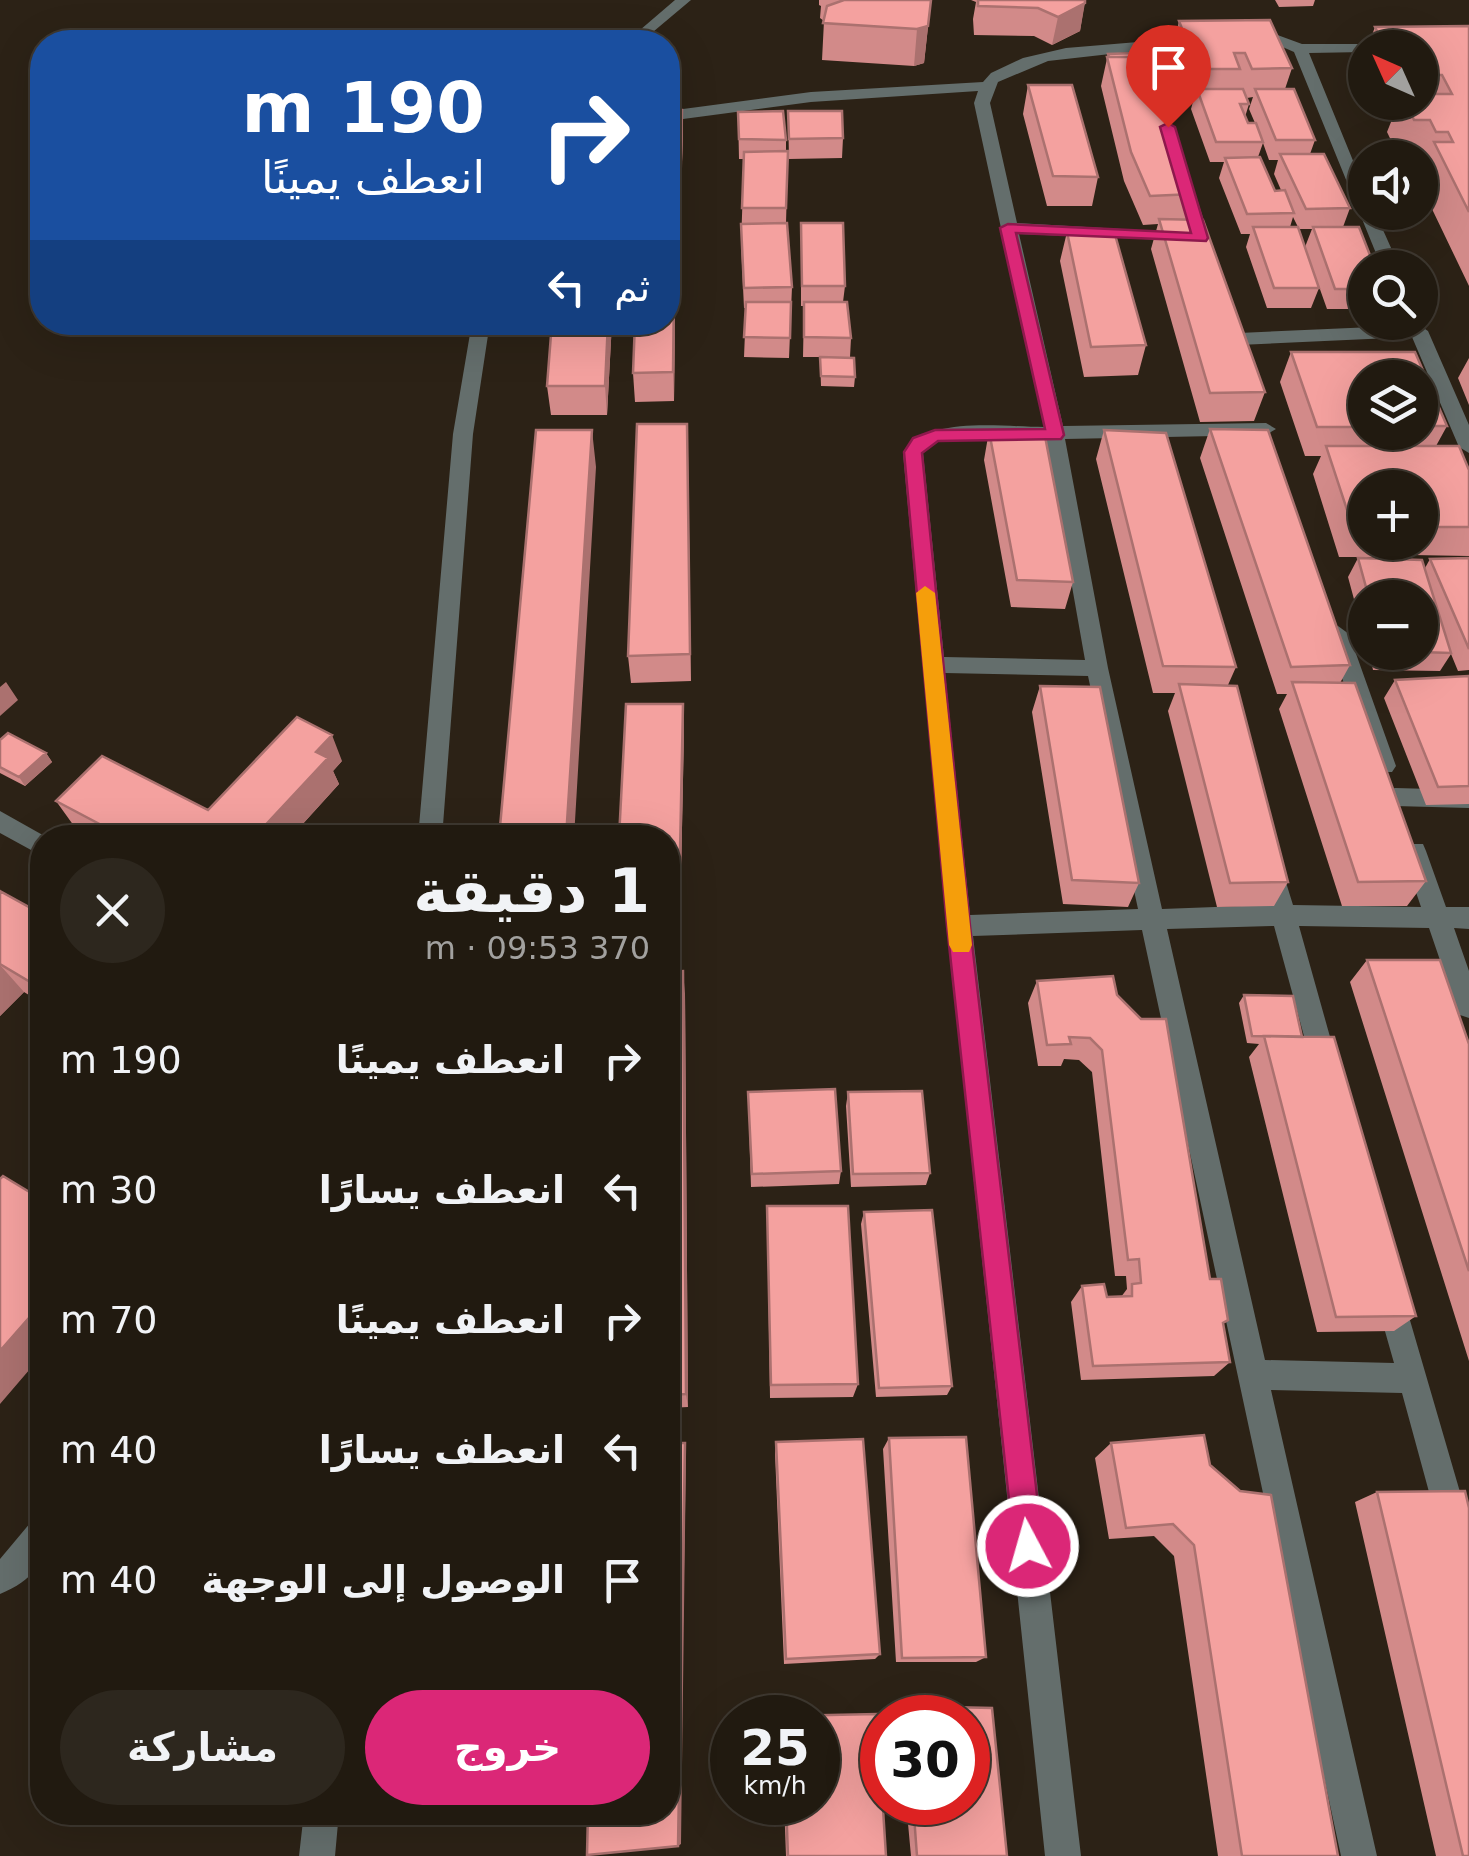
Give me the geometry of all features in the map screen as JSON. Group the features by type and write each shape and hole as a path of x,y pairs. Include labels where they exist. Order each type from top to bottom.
{"street":[{"path":"648,30 684,0"},
{"path":"1348,48 1300,49 1272,36 1157,33 1142,46 1080,51 1042,59 995,76 982,103 1055,435 1097,668 1359,1856"},
{"path":"1142,46 1151,72"},
{"path":"1300,49 1348,169"},
{"path":"680,114 811,97 987,86"},
{"path":"1173,146 1212,270"},
{"path":"1008,228 1200,238"},
{"path":"1239,340 1348,332"},
{"path":"431,825 463,434 479,335"},
{"path":"1423,340 1468,444"},
{"path":"1064,1856 959,926 913,452 920,442 935,436 1055,435 1157,442 1267,429"},
{"path":"1331,613 1469,1007"},
{"path":"932,665 1097,668"},
{"path":"1401,815 1469,798"},
{"path":"0,821 30,839"},
{"path":"1263,841 1335,1100"},
{"path":"959,926 1283,915 1469,918"},
{"path":"1382,1267 1469,1580"},
{"path":"1251,1375 1414,1378"},
{"path":"0,1578 20,1564 30,1550"},
{"path":"316,1856 320,1825"}],"building":[{"path":"844,0 931,0 928,26 917,29 823,23 827,6"},
{"path":"978,0 1085,3 1058,17 1038,8 978,6"},
{"path":"1270,20 1292,68 1252,69 1245,53 1234,53 1240,69 1198,69 1179,21"},
{"path":"1469,26 1469,212 1438,150 1438,142 1453,142 1448,132 1436,132 1430,120 1438,120 1438,94 1452,94 1442,75 1438,75 1438,30 1375,27"},
{"path":"1137,53 1138,57 1108,54"},
{"path":"1107,57 1147,57 1193,194 1150,196 1131,152"},
{"path":"1028,85 1072,85 1098,177 1053,176"},
{"path":"1197,89 1243,89 1249,104 1240,104 1248,123 1256,123 1263,142 1216,142"},
{"path":"1255,89 1294,89 1315,140 1276,140"},
{"path":"680,110 682,110 680,205"},
{"path":"783,111 786,140 739,139 738,112"},
{"path":"788,111 842,111 843,138 789,139"},
{"path":"788,151 786,208 742,208 744,152"},
{"path":"1280,154 1324,154 1348,204 1348,208 1306,209"},
{"path":"1260,157 1275,191 1285,190 1294,213 1247,214 1225,158"},
{"path":"1159,219 1203,220 1265,392 1210,393"},
{"path":"787,223 792,287 744,288 741,224"},
{"path":"801,223 843,223 845,286 802,286"},
{"path":"1253,227 1298,227 1319,288 1274,288"},
{"path":"1313,227 1360,230 1368,250 1348,250 1348,289 1335,289"},
{"path":"1114,231 1146,345 1091,347 1067,232"},
{"path":"746,302 791,302 790,338 744,337"},
{"path":"804,302 847,302 851,338 804,337"},
{"path":"551,335 607,335 605,386 547,386"},
{"path":"634,335 673,335 673,372 633,373"},
{"path":"1291,352 1415,352 1418,360 1348,360 1348,427 1317,427"},
{"path":"820,357 854,358 855,377 821,376"},
{"path":"1438,405 1447,426 1438,426"},
{"path":"637,424 687,424 690,654 628,656"},
{"path":"1210,429 1268,430 1348,659 1348,665 1291,667"},
{"path":"536,430 592,430 567,825 500,825"},
{"path":"1104,430 1166,433 1236,667 1163,666"},
{"path":"989,431 1044,431 1073,582 1017,580"},
{"path":"1326,446 1348,446 1348,450 1438,450 1438,446 1459,446 1469,470 1469,527 1438,527 1438,470 1348,470 1348,513"},
{"path":"1469,558 1469,649 1430,560"},
{"path":"1359,560 1422,560 1428,580 1364,580"},
{"path":"1438,611 1451,653 1438,653"},
{"path":"1469,676 1469,786 1438,787 1395,680"},
{"path":"1292,682 1355,683 1426,881 1358,882"},
{"path":"1179,684 1237,686 1288,882 1230,883"},
{"path":"1040,686 1100,687 1139,883 1072,880"},
{"path":"626,704 683,704 680,852 680,825 620,825"},
{"path":"297,717 332,735 316,752 328,758 265,825 101,825 56,801 102,756 208,810"},
{"path":"8,733 46,753 19,777 0,767 0,740"},
{"path":"0,891 30,908 30,982 0,964"},
{"path":"1367,960 1440,960 1469,1044 1469,1271"},
{"path":"683,971 686,1394 680,1394"},
{"path":"1113,976 1117,995 1141,1019 1166,1019 1210,1279 1221,1279 1230,1362 1093,1366 1082,1286 1104,1284 1107,1297 1132,1296 1132,1284 1141,1283 1139,1259 1128,1260 1102,1050 1090,1038 1069,1037 1071,1044 1047,1045 1037,981"},
{"path":"1244,995 1293,996 1302,1037 1252,1036"},
{"path":"1264,1036 1334,1037 1416,1316 1336,1317"},
{"path":"835,1089 841,1171 752,1174 748,1092"},
{"path":"922,1091 930,1173 853,1174 848,1092"},
{"path":"3,1176 30,1192 30,1317 0,1351"},
{"path":"767,1206 848,1206 858,1384 771,1385"},
{"path":"932,1210 952,1386 879,1388 864,1212"},
{"path":"1204,1435 1210,1465 1240,1491 1271,1495 1338,1856 1242,1856 1194,1545 1173,1524 1126,1528 1111,1443"},
{"path":"966,1437 986,1657 902,1658 889,1438"},
{"path":"863,1439 880,1654 786,1659 776,1442"},
{"path":"680,1443 685,1443 680,1731"},
{"path":"1465,1491 1469,1508 1469,1856 1463,1856 1377,1492"},
{"path":"992,1708 1007,1856 917,1856 915,1825 990,1825"},
{"path":"860,1714 860,1825 884,1825 886,1856 788,1856 787,1825 840,1825 840,1715"},
{"path":"588,1825 678,1825 678,1846 587,1855"}],"slow traffic":[{"path":"925,593 961,945"}],"route":[{"path":"1028,1546 959,926 913,452 920,442 935,436 1055,435 1008,228 1200,238 1168,127"}]}
